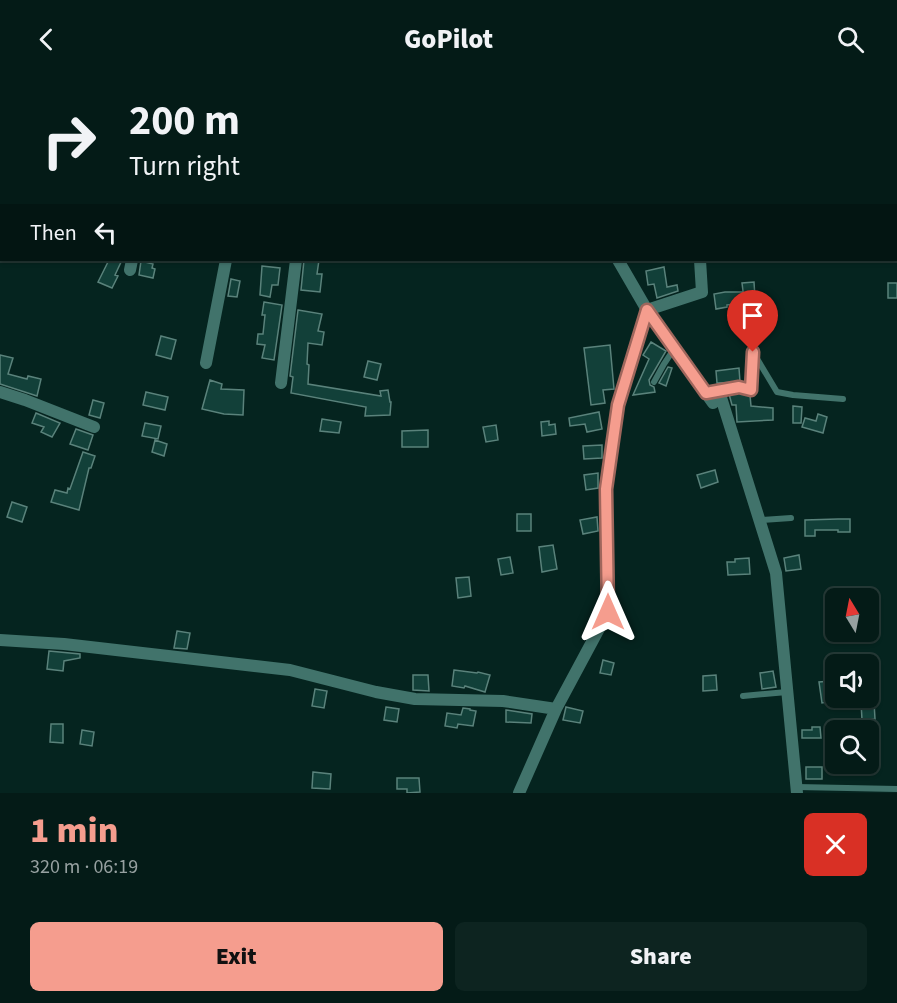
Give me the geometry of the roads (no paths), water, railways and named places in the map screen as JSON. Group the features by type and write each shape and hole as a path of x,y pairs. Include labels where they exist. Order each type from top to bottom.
{"street":[{"path":"206,363 226,261"},
{"path":"281,383 296,261"},
{"path":"619,261 647,310 712,403 719,391 776,573 797,790"},
{"path":"647,310 702,292 700,261"},
{"path":"519,793 556,709 608,612 606,489 618,405 647,310"},
{"path":"0,392 94,428"},
{"path":"0,640 64,644 290,670 376,692 415,699 503,701 556,709"}],"lane":[{"path":"654,382 674,348"},
{"path":"706,393 739,387 751,390 753,352 777,392 843,399"},
{"path":"761,520 791,518"},
{"path":"743,696 787,692"},
{"path":"797,790 897,789"}]}
